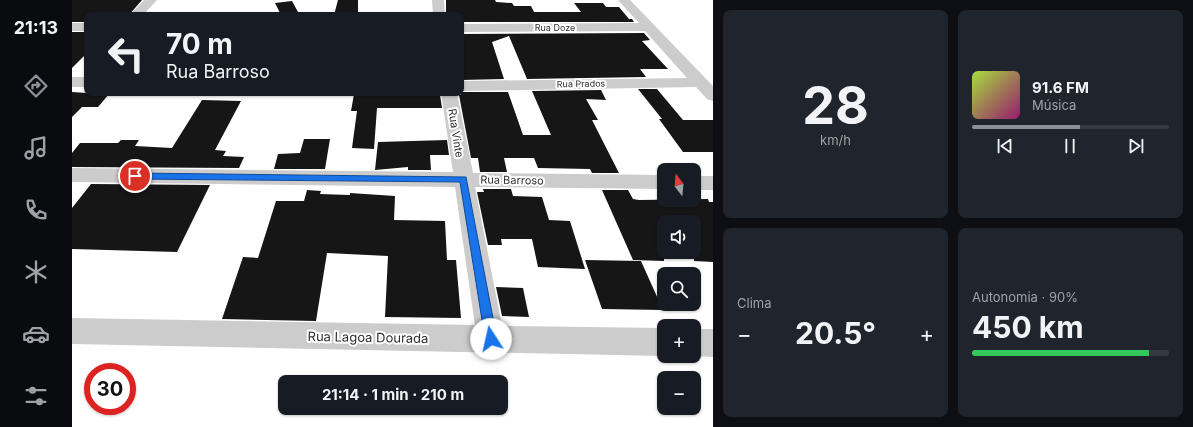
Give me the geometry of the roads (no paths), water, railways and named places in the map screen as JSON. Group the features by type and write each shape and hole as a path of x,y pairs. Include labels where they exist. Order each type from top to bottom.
{"street":[{"path":"139,12 151,0"},
{"path":"438,0 439,12"},
{"path":"624,0 713,96"},
{"path":"72,27 84,27"},
{"name":"Rua Doze","path":"464,28 650,27"},
{"path":"72,82 84,82"},
{"name":"Rua Prados","path":"464,86 700,82"},
{"name":"Rua Vinte","path":"449,96 491,339"},
{"name":"Rua Barroso","path":"72,175 657,182"},
{"path":"701,183 713,183"},
{"name":"Rua Lagoa Dourada","path":"72,331 217,335 657,342"},
{"path":"701,343 713,343"}]}
